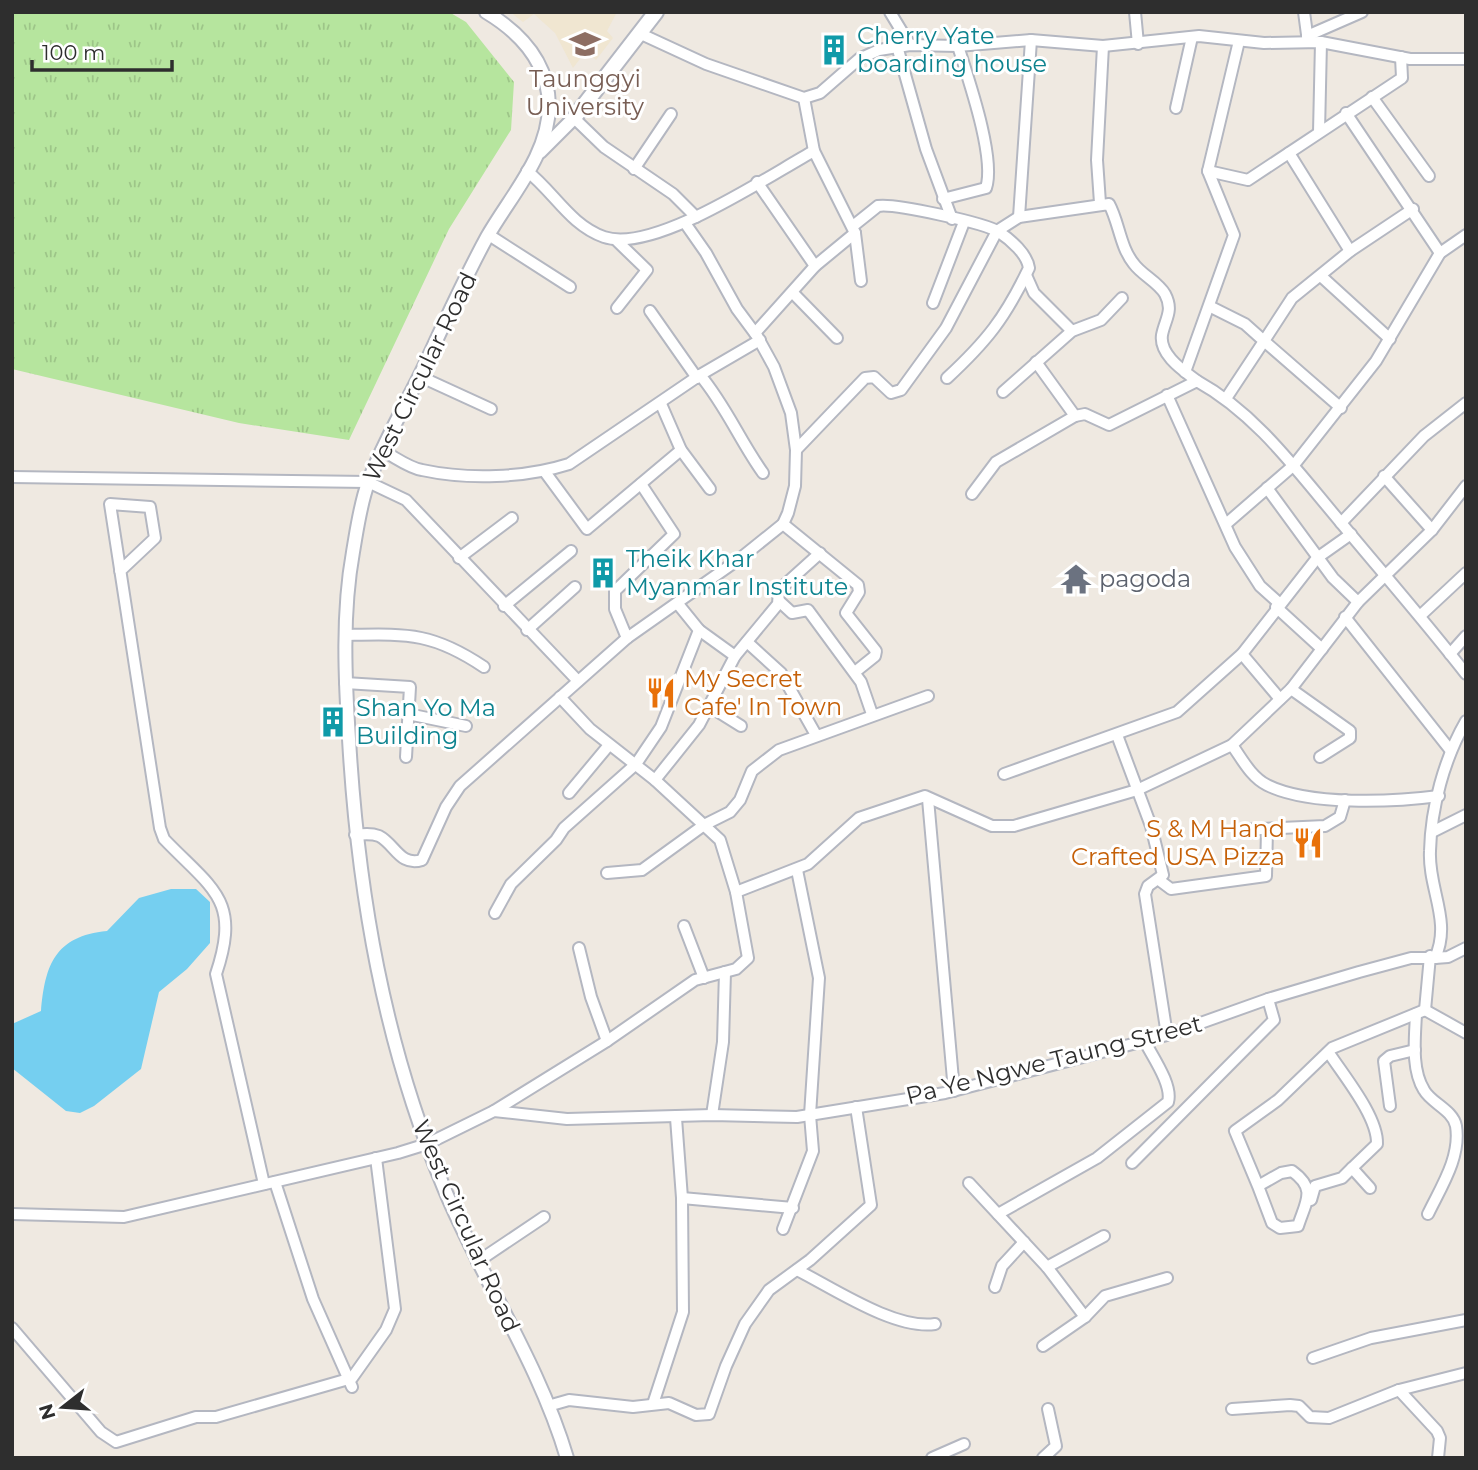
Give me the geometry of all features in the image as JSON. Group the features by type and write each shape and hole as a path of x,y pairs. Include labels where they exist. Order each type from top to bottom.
{"main road":[{"path":"574,118 656,12"}],"street":[{"name":"West Circular Road","path":"486,12 519,36 534,54 543,73 549,105 540,153 489,235 368,482 352,558 345,683 355,835 370,940 383,1005 427,1144 477,1262 548,1406 566,1458"},
{"path":"890,12 910,45"},
{"path":"1135,12 1138,44"},
{"path":"1304,12 1307,39"},
{"path":"1307,39 1362,12"},
{"path":"641,34 706,64 804,98 820,93 859,59 897,46 910,45 958,46 1031,40 1103,46 1192,37 1239,41 1307,39 1401,57 1466,59"},
{"path":"1176,108 1192,37"},
{"path":"1018,217 1031,40"},
{"path":"1185,372 1211,307 1234,236 1208,172 1239,41"},
{"path":"1319,132 1321,42"},
{"path":"897,46 943,199 952,219"},
{"path":"943,199 978,192 986,188 990,176 977,108 958,46"},
{"path":"1100,203 1097,160 1103,46"},
{"path":"1208,172 1248,180 1402,78 1401,57"},
{"path":"1372,97 1429,176"},
{"path":"804,98 814,151 854,229 861,281"},
{"path":"549,105 559,114 574,118 604,147 673,194 696,217"},
{"path":"1346,113 1413,209 1440,253"},
{"path":"634,169 671,114"},
{"path":"540,153 574,118"},
{"path":"527,171 571,217 602,237 616,240 685,223 814,151"},
{"path":"1289,153 1350,251"},
{"path":"757,182 816,266"},
{"path":"796,450 865,378 874,377 891,393 901,390 946,328 997,231 1018,217 1100,203 1109,204 1134,265 1164,291 1170,316 1162,336 1163,345 1176,366 1227,397 1294,465 1421,615 1466,674"},
{"path":"383,451 420,470 466,475 545,472 569,464 661,404 757,336 816,266 878,206 886,205 997,231 1025,255 1029,268 1026,275 987,341 947,378"},
{"path":"1227,397 1292,298 1322,277 1323,272 1350,251 1413,209"},
{"path":"933,303 964,222"},
{"path":"355,835 381,837 405,860 422,860 446,807 460,786 627,638 678,604 783,524 795,486 796,450 791,413 757,336 685,223"},
{"path":"489,235 570,287"},
{"path":"1226,524 1294,465 1341,408 1390,339 1440,253 1466,235"},
{"path":"616,240 647,270 617,308"},
{"path":"1026,275 1034,293 1072,331"},
{"path":"1322,277 1390,339"},
{"path":"793,293 837,338"},
{"path":"1003,392 1072,331 1101,320 1122,298"},
{"path":"1211,307 1245,324 1341,408"},
{"path":"650,311 698,377 722,402 739,439 763,473"},
{"path":"1037,362 1075,416"},
{"path":"419,376 491,409"},
{"path":"972,494 996,462 1075,416 1085,414 1108,425 1197,381"},
{"path":"1167,395 1235,547 1260,586 1322,649"},
{"path":"1341,523 1424,436 1466,403"},
{"path":"661,404 681,450 710,489"},
{"path":"545,472 587,529 681,450"},
{"path":"1384,475 1432,530"},
{"path":"12,477 368,482 406,500 578,681"},
{"path":"627,638 624,624 615,609 615,591 674,534 641,484"},
{"path":"736,892 808,864 859,818 925,796 992,826 1014,826 1137,790 1232,745 1291,689 1345,617 1432,530 1466,486"},
{"path":"1267,488 1317,558 1358,602"},
{"path":"120,571 155,538 150,507 110,504 120,571 160,828 164,839 224,905 228,927 226,946 216,974 269,1183 313,1299 350,1383"},
{"path":"459,558 512,518"},
{"path":"783,524 860,589 846,613 876,651 875,656 855,673"},
{"path":"1004,774 1177,712 1242,654 1317,558 1350,534"},
{"path":"504,606 571,551"},
{"path":"655,780 699,726 735,656 779,601 782,586 820,553"},
{"path":"1421,615 1466,573"},
{"path":"527,630 575,587"},
{"path":"779,601 792,613 808,610 855,673 872,714"},
{"path":"678,604 699,630 735,656"},
{"path":"1345,617 1451,751"},
{"path":"495,913 511,884 556,840 564,828 636,764 661,726 699,630"},
{"path":"347,635 411,634 432,638 460,650 484,667"},
{"path":"1450,654 1466,636"},
{"path":"747,642 781,673 816,735"},
{"path":"1242,654 1280,699"},
{"path":"345,683 410,687 406,757"},
{"path":"1291,689 1350,731 1350,738 1320,757"},
{"path":"607,873 642,870 704,825 722,817 736,806 749,775 760,763 779,750 872,714 928,696"},
{"path":"12,1214 124,1217 427,1144 494,1111 607,1041 695,980 736,969 748,958 736,892 724,847 716,834 636,764 609,745 560,697"},
{"path":"709,706 741,726"},
{"path":"408,714 466,726"},
{"path":"1428,1214 1454,1160 1456,1126 1452,1117 1423,1090 1415,1050 1432,957 1441,944 1443,925 1431,874 1432,832 1451,751 1461,741 1466,721"},
{"path":"1117,735 1159,855 1163,875 1148,886 1145,894 1167,1035"},
{"path":"569,793 609,745"},
{"path":"1232,745 1249,770 1266,785 1284,791 1345,800 1396,801 1439,796"},
{"path":"928,799 954,1091"},
{"path":"1240,830 1335,823 1340,817 1345,800"},
{"path":"1432,832 1466,815"},
{"path":"1159,880 1171,889 1266,876 1267,829"},
{"path":"783,1229 813,1151 810,1115 819,978 797,870"},
{"path":"684,926 704,978"},
{"path":"579,948 591,997 607,1041"},
{"name":"Pa Ye Ngwe Taung Street","path":"494,1111 566,1119 712,1115 797,1117 954,1091 1167,1035 1268,999 1411,958 1448,957 1466,948"},
{"path":"712,1115 723,1042 725,972"},
{"path":"1132,1163 1274,1020 1268,999"},
{"path":"1258,1186 1281,1173 1292,1171 1302,1179 1308,1193 1298,1226 1280,1228 1272,1223 1235,1131 1278,1100 1332,1048 1420,1012 1466,1033"},
{"path":"998,1214 1097,1158 1168,1102 1170,1095 1144,1040"},
{"path":"1390,1106 1384,1061 1390,1056 1415,1050"},
{"path":"1306,1222 1315,1186 1342,1178 1377,1144 1377,1137 1361,1102 1329,1053"},
{"path":"548,1406 569,1400 622,1407 669,1403 696,1415 709,1414 745,1324 769,1290 797,1270 871,1205 856,1107"},
{"path":"653,1404 683,1312 681,1198 676,1118"},
{"path":"350,1383 386,1330 395,1309 376,1158"},
{"path":"1352,1168 1370,1188"},
{"path":"969,1183 1047,1268 1086,1317"},
{"path":"681,1198 793,1208"},
{"path":"477,1262 544,1217"},
{"path":"1047,1268 1104,1236"},
{"path":"995,1287 1002,1266 1024,1242"},
{"path":"797,1270 897,1318 923,1326 935,1324"},
{"path":"1043,1346 1086,1317 1105,1296 1167,1278"},
{"path":"1313,1358 1371,1338 1466,1320"},
{"path":"12,1328 101,1432 116,1442 196,1418 216,1417 350,1383"},
{"path":"1232,1409 1290,1405 1299,1406 1310,1417 1329,1418 1399,1390 1466,1373"},
{"path":"1399,1390 1437,1431 1440,1438 1438,1458"},
{"path":"1043,1458 1056,1446 1048,1409"},
{"path":"932,1458 964,1444"}],"shaded area":[{"name":"Taunggyi University","path":"510,12 617,12 607,31 613,38 596,60 586,51 573,68 555,33 534,14 523,22"}],"green space":[{"path":"12,12 449,12 466,22 514,82 511,130 449,229 349,440 239,423 12,369"}],"water":[{"path":"171,889 196,889 210,902 210,943 187,969 159,992 141,1069 94,1106 80,1113 66,1111 12,1068 12,1024 41,1011 50,967 64,946 89,934 107,931 139,898"}],"place":[{"name":"Taunggyi University","path":"585,44"},
{"name":"Cherry Yate boarding house","path":"834,50"},
{"name":"Theik Khar Myanmar Institute","path":"603,573"},
{"name":"pagoda","path":"1076,579"},
{"name":"My Secret Cafe' In Town","path":"661,693"},
{"name":"Shan Yo Ma Building","path":"333,722"},
{"name":"S & M Hand Crafted USA Pizza","path":"1308,843"}]}
